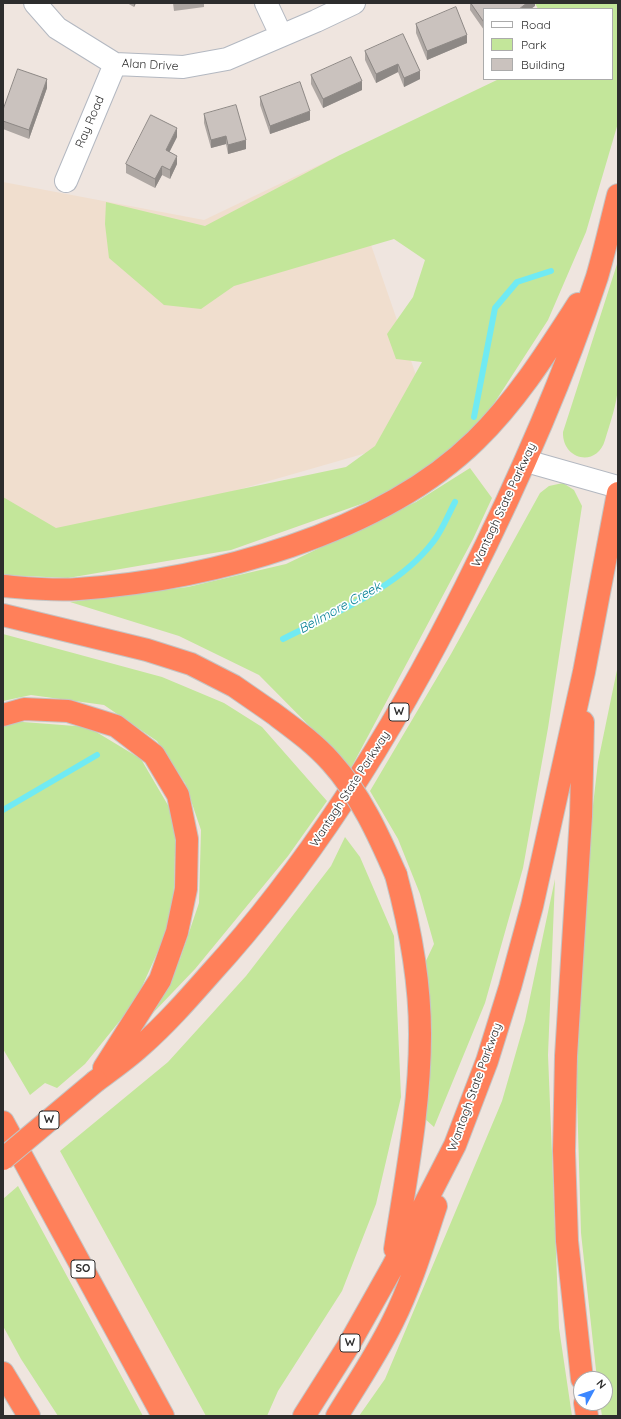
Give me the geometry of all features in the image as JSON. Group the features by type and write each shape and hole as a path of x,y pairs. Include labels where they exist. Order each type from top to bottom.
{"highway":[{"name":"Wantagh State Parkway","path":"3,1159 96,1081 140,1047 171,1017 245,936 290,878 334,815 387,733 436,647 526,461 567,361 597,275 618,195"},
{"path":"3,586 76,590 138,583 203,571 261,556 319,535 375,511 409,492 441,470 475,441 503,412 530,378 597,275"},
{"name":"Wantagh State Parkway","path":"304,1416 347,1348 392,1268 456,1145 487,1061 510,987 532,906 584,672 618,493"},
{"path":"3,615 147,650 191,664 234,686 302,735 331,763 355,795 376,828 396,875 408,918 416,972 420,1033 415,1119 392,1268"},
{"path":"581,1371 567,1241 564,1151 566,1056 580,816 584,672"},
{"path":"3,714 24,709 68,711 116,726 154,755 178,795 187,839 186,889 177,932 160,980 96,1081"},
{"name":"SO","path":"3,1122 163,1416"},
{"path":"337,1416 363,1375 393,1321 419,1258 456,1145"},
{"path":"3,1373 29,1416"}],"street":[{"name":"Alan Drive","path":"35,3 57,28 115,64 183,67 227,59 354,3"},
{"path":"266,3 281,35"},
{"name":"Ray Road","path":"66,180 115,64"},
{"path":"526,461 618,487"}],"shaded area":[{"path":"340,155 436,433 46,545 3,520 3,182 204,220"}],"green space":[{"path":"535,3 618,3 618,123 586,232 548,320 484,419 427,471 364,503 231,550 68,578 3,575 3,497 56,528 346,467 375,446 422,362 396,359 387,334 413,297 425,260 394,239 234,286 201,309 164,305 109,258 105,224 106,202 205,226 340,155 497,80 613,80 613,8 538,8"},
{"path":"618,261 618,386 616,400 601,449 588,457 581,457 568,449 564,442 563,432"},
{"path":"470,468 492,498 473,539 351,768 259,675 179,636 70,602 188,587 286,564 416,502"},
{"path":"563,483 574,490 582,506 548,728 523,868 485,1003 434,1127 424,1118 424,965 434,944 420,894 398,839 370,791 451,654 540,493 549,486"},
{"path":"3,634 162,677 224,703 262,727 327,801 288,856 195,969 130,1037 180,959 199,903 201,830 185,783 157,741 104,705 31,695 3,701"},
{"path":"618,665 618,1416 602,1416 601,1411 613,1411 613,1371 596,1371 581,1233 576,1063 584,883 598,762"},
{"path":"10,721 88,727 141,759 176,819 173,918 135,1002 85,1064 57,1088 45,1083 30,1095 3,1049 3,725"},
{"path":"345,837 360,857 394,936 401,1097 376,1204 342,1291 278,1391 267,1416 206,1416 60,1151 168,1062 246,976 331,866"},
{"path":"555,879 548,1055 559,1328 572,1416 359,1416 385,1379 502,1101 525,1021"},
{"path":"18,1186 143,1416 58,1416 21,1359 3,1326 3,1199"}],"building":[{"path":"471,3 527,3 520,8 483,8 483,21"},
{"path":"456,7 467,35 427,51 416,24"},
{"path":"403,34 420,71 404,78 398,64 376,74 365,51"},
{"path":"351,57 362,81 323,99 311,75"},
{"path":"18,69 47,79 29,130 3,121 3,110"},
{"path":"300,82 310,111 270,126 260,97"},
{"path":"236,105 246,140 228,145 226,136 211,140 204,114"},
{"path":"151,115 177,128 166,150 177,156 170,170 162,166 155,179 126,164"}],"waterway":[{"name":"Bellmore Creek","path":"474,417 495,308 517,282 551,271"},
{"name":"Bellmore Creek","path":"283,639 364,598 402,573 419,558 436,538 455,502"},
{"name":"Bellmore Creek","path":"3,810 97,755"}]}
